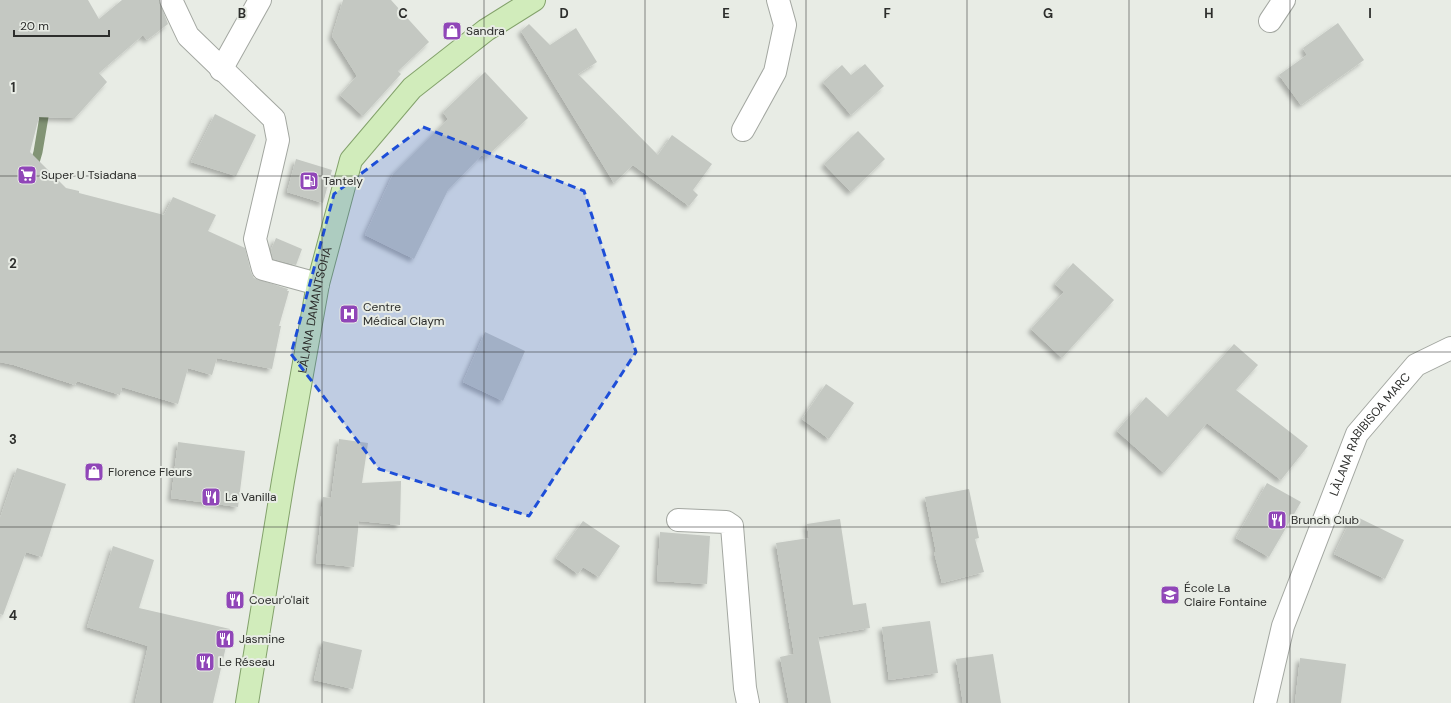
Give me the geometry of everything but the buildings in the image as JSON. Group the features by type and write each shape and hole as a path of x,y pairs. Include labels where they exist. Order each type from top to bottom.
{"main road":[{"name":"LÀLANA DAMANTSOHA","path":"247,703 282,489 318,284 351,160 412,88 486,30 534,0"}],"street":[{"path":"171,0 188,36 221,70 274,119 278,140 255,239 263,269 318,284"},
{"path":"221,70 260,0"},
{"path":"743,130 775,72 785,25 778,0"},
{"path":"1270,21 1284,0"},
{"name":"LÀLANA RABIBISOA MARC","path":"1265,703 1283,626 1357,434 1416,365 1451,348"},
{"path":"678,520 726,522 732,526 745,688 748,703"}],"highlighted area":[{"path":"423,127 584,191 636,352 529,516 379,469 291,354 334,194"}],"waterway":[{"path":"33,169 38,152 46,105"}],"place":[{"name":"Sandra","path":"452,31"},
{"name":"Super U Tsiadana","path":"27,175"},
{"name":"Tantely","path":"309,181"},
{"name":"Centre Médical Claym","path":"349,314"},
{"name":"Florence Fleurs","path":"94,472"},
{"name":"La Vanilla","path":"211,497"},
{"name":"Brunch Club","path":"1277,520"},
{"name":"École La Claire Fontaine","path":"1170,595"},
{"name":"Coeur'o'lait","path":"235,600"},
{"name":"Jasmine","path":"225,639"},
{"name":"Le Réseau","path":"205,662"}]}
